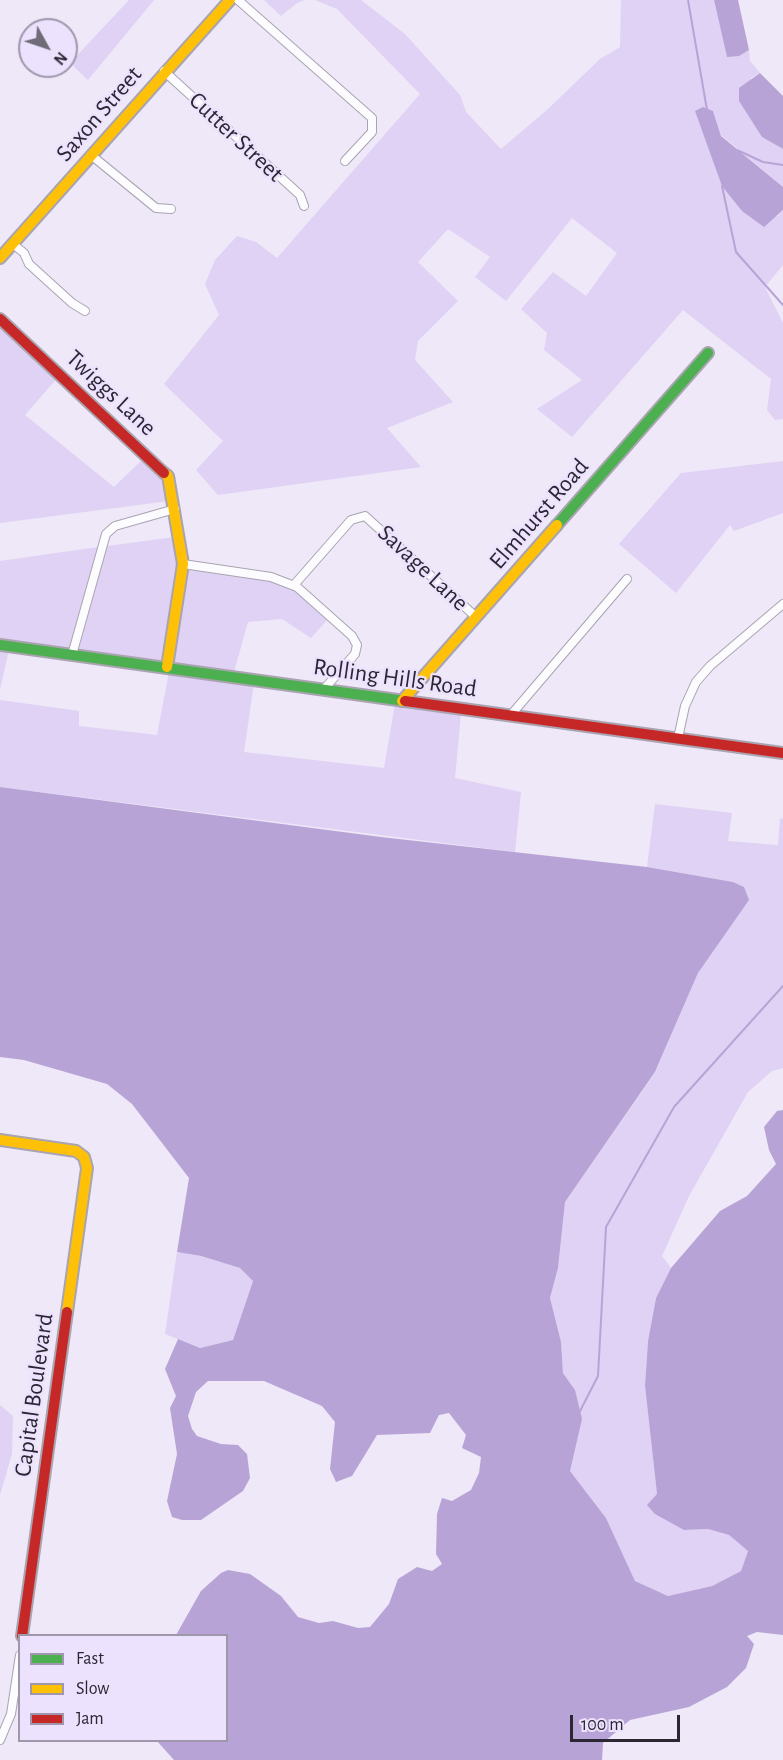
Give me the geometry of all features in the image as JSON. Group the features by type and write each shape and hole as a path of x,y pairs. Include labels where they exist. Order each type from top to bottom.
{"street":[{"name":"Saxon Street","path":"0,258 164,71 230,0"},
{"path":"238,0 372,118 372,132 345,161"},
{"name":"Cutter Street","path":"164,71 300,195 304,206"},
{"path":"91,155 156,208 171,209"},
{"path":"13,244 24,253 29,264 72,303 86,311"},
{"name":"Twiggs Lane","path":"0,319 164,470 170,482 183,564 167,667"},
{"name":"Elmhurst Road","path":"402,701 708,353"},
{"path":"72,655 106,534 115,526 175,509"},
{"name":"Savage Lane","path":"294,585 351,520 365,516 476,617"},
{"path":"183,564 271,576 294,585 355,640 355,654 324,689"},
{"path":"510,716 627,579"},
{"path":"678,738 685,706 696,682 710,666 782,606"},
{"name":"Rolling Hills Road","path":"0,645 783,753"},
{"name":"Capital Boulevard","path":"0,1140 76,1151 86,1160 87,1168 22,1634"},
{"path":"0,1740 11,1714 18,1668"}],"shaded area":[{"path":"129,0 154,0 88,80 78,71 78,54"},
{"path":"264,0 305,0 297,3 281,16"},
{"path":"315,0 361,0 405,34 460,95 466,112 501,149 548,109 600,59 620,47 621,0 714,0 727,56 739,56 749,50 750,61 760,73 751,78 762,137 783,149 783,187 721,135 713,111 695,111 777,217 783,210 783,265 765,287 783,323 783,419 775,420 767,410 771,379 683,310 572,437 537,409 582,380 544,350 547,333 521,309 553,272 586,296 617,253 572,218 506,301 475,277 490,257 448,229 418,262 458,301 418,341 415,360 453,402 387,428 421,467 218,495 196,470 223,441 164,384 219,315 205,284 215,260 237,236 256,242 277,258 420,94 337,9"},
{"path":"714,0 738,0 749,50 739,56 727,57"},
{"path":"760,73 783,96 783,149 762,137 739,101 739,88"},
{"path":"703,107 713,111 721,136 783,187 783,210 764,227 742,211 722,186 695,111"},
{"path":"0,324 58,377 25,415 114,487 145,457 164,477 169,501 0,523"},
{"path":"783,461 783,513 734,531 730,525 676,593 619,544 681,473"},
{"path":"175,537 179,563 163,663 78,652 107,546"},
{"path":"98,547 69,650 0,641 0,561"},
{"path":"186,568 271,580 294,590 328,619 311,638 282,619 248,622 234,672 171,664"},
{"path":"0,649 9,650 0,689"},
{"path":"169,672 254,683 244,752 384,768 395,704 461,713 455,778 521,792 515,852 0,787 0,700 79,711 79,726 157,735"},
{"path":"0,787 381,837 647,867 733,882 744,887 749,900 698,973 655,1072 565,1202 558,1268 550,1298 561,1342 563,1373 575,1390 582,1419 570,1471 606,1518 635,1581 668,1596 712,1586 741,1571 748,1551 729,1535 708,1529 684,1530 655,1514 647,1505 657,1494 645,1386 648,1341 656,1298 671,1268 720,1211 747,1196 776,1164 769,1150 764,1127 777,1111 783,1110 783,1635 757,1632 747,1636 754,1644 746,1668 727,1687 689,1707 630,1720 603,1743 602,1760 174,1760 158,1742 228,1742 228,1634 177,1634 201,1591 221,1573 228,1570 250,1574 281,1596 298,1617 319,1623 333,1621 358,1628 370,1627 389,1604 398,1579 417,1567 432,1571 442,1564 436,1554 437,1514 442,1498 452,1501 471,1490 479,1473 481,1457 462,1448 466,1435 449,1413 439,1415 430,1433 377,1435 352,1476 336,1482 330,1469 335,1422 322,1406 264,1381 208,1381 196,1392 188,1416 192,1429 197,1436 221,1444 238,1445 247,1454 250,1478 243,1491 201,1520 182,1520 172,1517 167,1501 177,1454 170,1408 176,1396 165,1369 178,1339 200,1348 233,1340 253,1281 240,1268 201,1256 177,1252 189,1178 132,1104 107,1084 24,1060 0,1057"},
{"path":"655,804 732,813 728,841 778,845 780,818 783,819 783,1068 772,1071 748,1092 689,1196 662,1256 671,1268 656,1298 648,1341 645,1386 657,1494 684,1530 708,1529 729,1535 748,1551 741,1571 712,1586 668,1596 635,1581 606,1518 570,1471 575,1390 563,1373 561,1342 550,1298 558,1268 565,1202 655,1073 698,973 748,900 733,882 647,867"},
{"path":"177,1252 201,1256 240,1268 253,1281 233,1340 200,1348 165,1334"},
{"path":"0,1405 13,1416 12,1454 0,1495"}],"waterway":[{"path":"688,0 707,110"},
{"path":"737,150 763,162 783,165"},
{"path":"722,186 736,252 783,305"},
{"path":"579,1413 598,1376 606,1227 674,1107 783,986"}],"traffic: fast":[{"path":"557,525 708,353"},
{"path":"0,645 405,701"}],"traffic: slow":[{"path":"0,258 230,0"},
{"path":"164,473 168,476 183,564 167,667"},
{"path":"402,701 557,525"},
{"path":"0,1140 76,1151 84,1157 87,1168 67,1312"}],"traffic: jam":[{"path":"0,319 164,473"},
{"path":"405,701 783,753"},
{"path":"22,1634 67,1312"}]}
